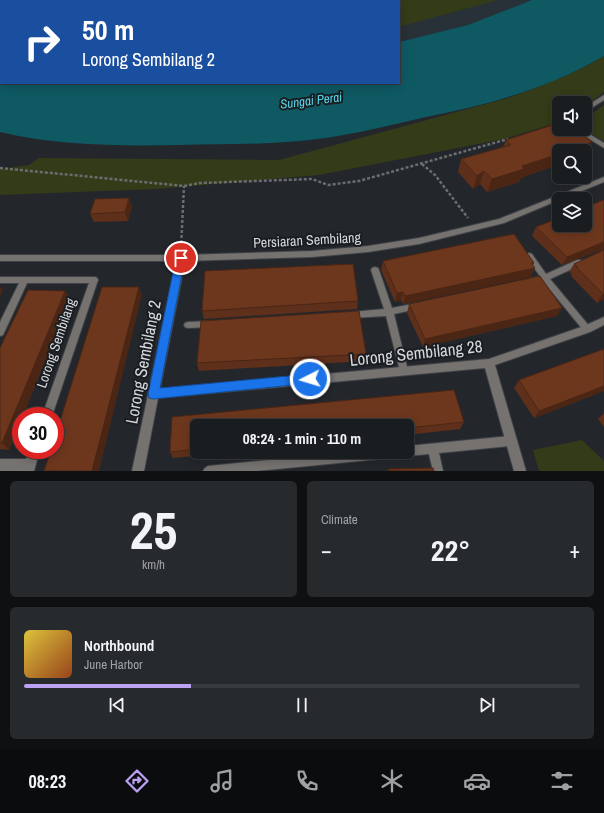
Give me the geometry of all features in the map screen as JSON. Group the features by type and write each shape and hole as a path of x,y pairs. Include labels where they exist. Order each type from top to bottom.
{"street":[{"path":"592,105 604,97"},
{"path":"588,136 604,146"},
{"name":"Persiaran Sembilang","path":"0,258 181,258 312,254 368,249 419,241 475,228 526,212 604,179"},
{"name":"Lorong Sembilang 2","path":"138,471 181,258"},
{"path":"0,332 24,280"},
{"name":"Lorong Sembilang","path":"50,407 94,280"},
{"name":"Lorong Sembilang 28","path":"153,394 489,363 587,329 604,321"},
{"path":"489,363 520,471"},
{"path":"0,465 29,468"}],"lane":[{"path":"526,252 545,278 587,329"},
{"path":"521,283 545,278 591,258"},
{"path":"375,270 404,371"},
{"path":"0,280 94,280"},
{"path":"342,315 388,312 428,304"},
{"path":"188,325 219,323"},
{"path":"414,450 511,441"},
{"path":"434,449 438,471"},
{"path":"208,471 273,468 344,459"}],"path":[{"path":"0,168 184,186 200,183 312,179 328,185 359,181 514,138"},
{"path":"422,164 435,175 475,228"},
{"path":"181,258 184,186"}],"shaded area":[{"path":"400,0 532,0 468,25 400,42"}],"green space":[{"path":"400,0 498,0 400,27"},
{"path":"604,56 604,92 592,101 592,96 552,96 552,124 504,139 319,175 156,189 0,195 0,169 29,165 39,158 279,160 508,98 581,68"},
{"path":"604,105 604,141 592,134 592,114"},
{"path":"582,440 604,461 604,471 539,471 533,450"}],"water":[{"name":"Sungai Perai","path":"532,0 604,0 604,56 561,78 495,101 371,130 318,139 259,144 112,145 67,143 22,137 0,132 0,84 400,84 400,42 468,25"}],"building":[{"path":"552,125 552,136 584,136 592,142 586,144 552,144 552,156 522,166 524,169 492,179 484,171 477,176 461,159 511,145 506,140"},
{"path":"129,198 125,212 90,214 95,199"},
{"path":"604,200 604,242 567,257 536,227 552,221 552,232 592,232 592,204"},
{"path":"514,234 534,263 531,263 535,268 405,296 403,292 397,293 383,261"},
{"path":"604,250 604,294 603,294 574,264"},
{"path":"353,264 358,301 202,311 205,271"},
{"path":"540,276 562,308 425,339 409,304"},
{"path":"102,287 139,287 92,471 44,471 48,459 64,459 64,408"},
{"path":"28,290 65,291 17,407 12,407 12,419 2,443 0,443 0,348"},
{"path":"359,311 366,354 197,363 201,321"},
{"path":"604,349 604,386 539,411 519,380"},
{"path":"454,390 464,422 414,427 414,419 190,419 190,450 170,452 172,417"},
{"path":"433,468 434,471 389,471 388,469"}],"route":[{"path":"181,258 153,394 310,379"}]}
